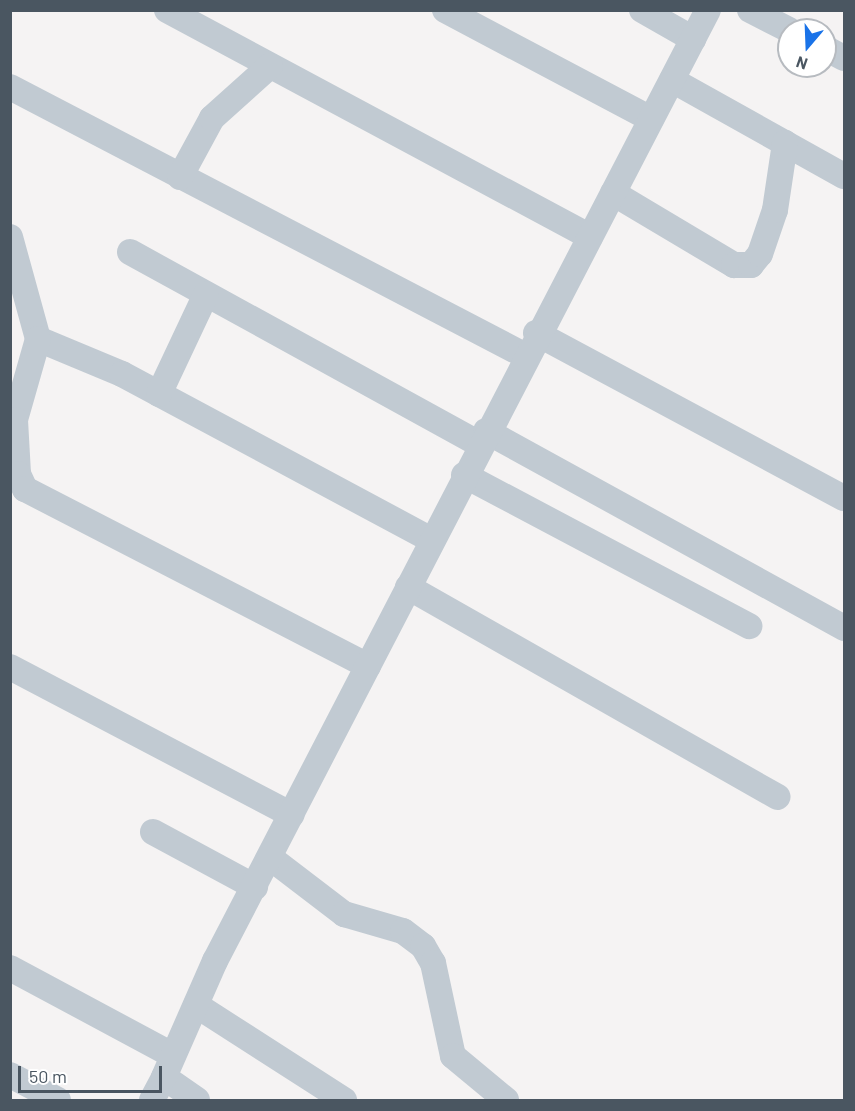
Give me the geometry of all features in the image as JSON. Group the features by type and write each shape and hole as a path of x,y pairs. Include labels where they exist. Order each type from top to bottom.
{"street":[{"path":"167,10 590,237"},
{"path":"445,10 651,119"},
{"path":"642,10 693,39"},
{"path":"152,1101 196,1005 255,887 272,859 292,814 530,344 613,194 708,10"},
{"path":"750,10 777,24"},
{"path":"180,177 218,110 270,66"},
{"path":"672,80 844,176"},
{"path":"10,87 180,177 530,344 844,498"},
{"path":"613,194 734,265 751,265 760,254 775,210 786,143"},
{"path":"10,237 38,339 15,420 18,474 25,489 368,666"},
{"path":"130,252 844,628"},
{"path":"159,393 206,294"},
{"path":"38,339 159,393 431,540"},
{"path":"464,475 749,626"},
{"path":"408,586 777,797"},
{"path":"10,667 292,814"},
{"path":"153,832 255,887"},
{"path":"272,859 344,914 403,931 423,946 433,963 453,1056 506,1101"},
{"path":"10,968 168,1066 197,1101"},
{"path":"196,1005 344,1101"},
{"path":"10,1075 58,1101"}]}
